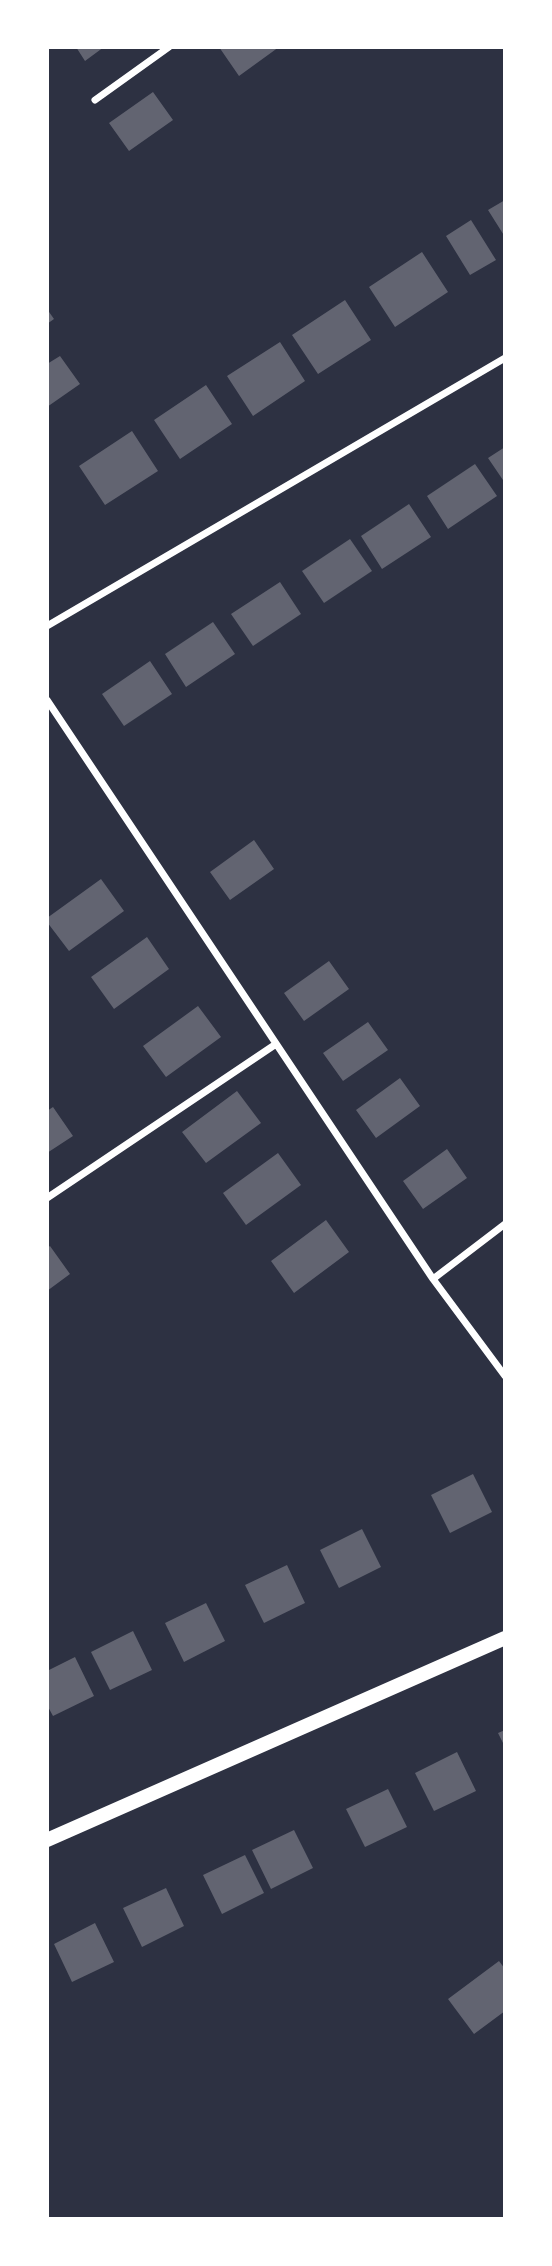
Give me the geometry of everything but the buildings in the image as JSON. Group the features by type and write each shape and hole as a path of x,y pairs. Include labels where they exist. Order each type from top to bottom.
{"main road":[{"path":"47,1840 505,1638"}],"street":[{"path":"95,100 169,47"},
{"path":"47,626 505,358"},
{"path":"47,700 433,1279 505,1376"},
{"path":"47,1198 276,1044"},
{"path":"433,1279 505,1224"}]}
